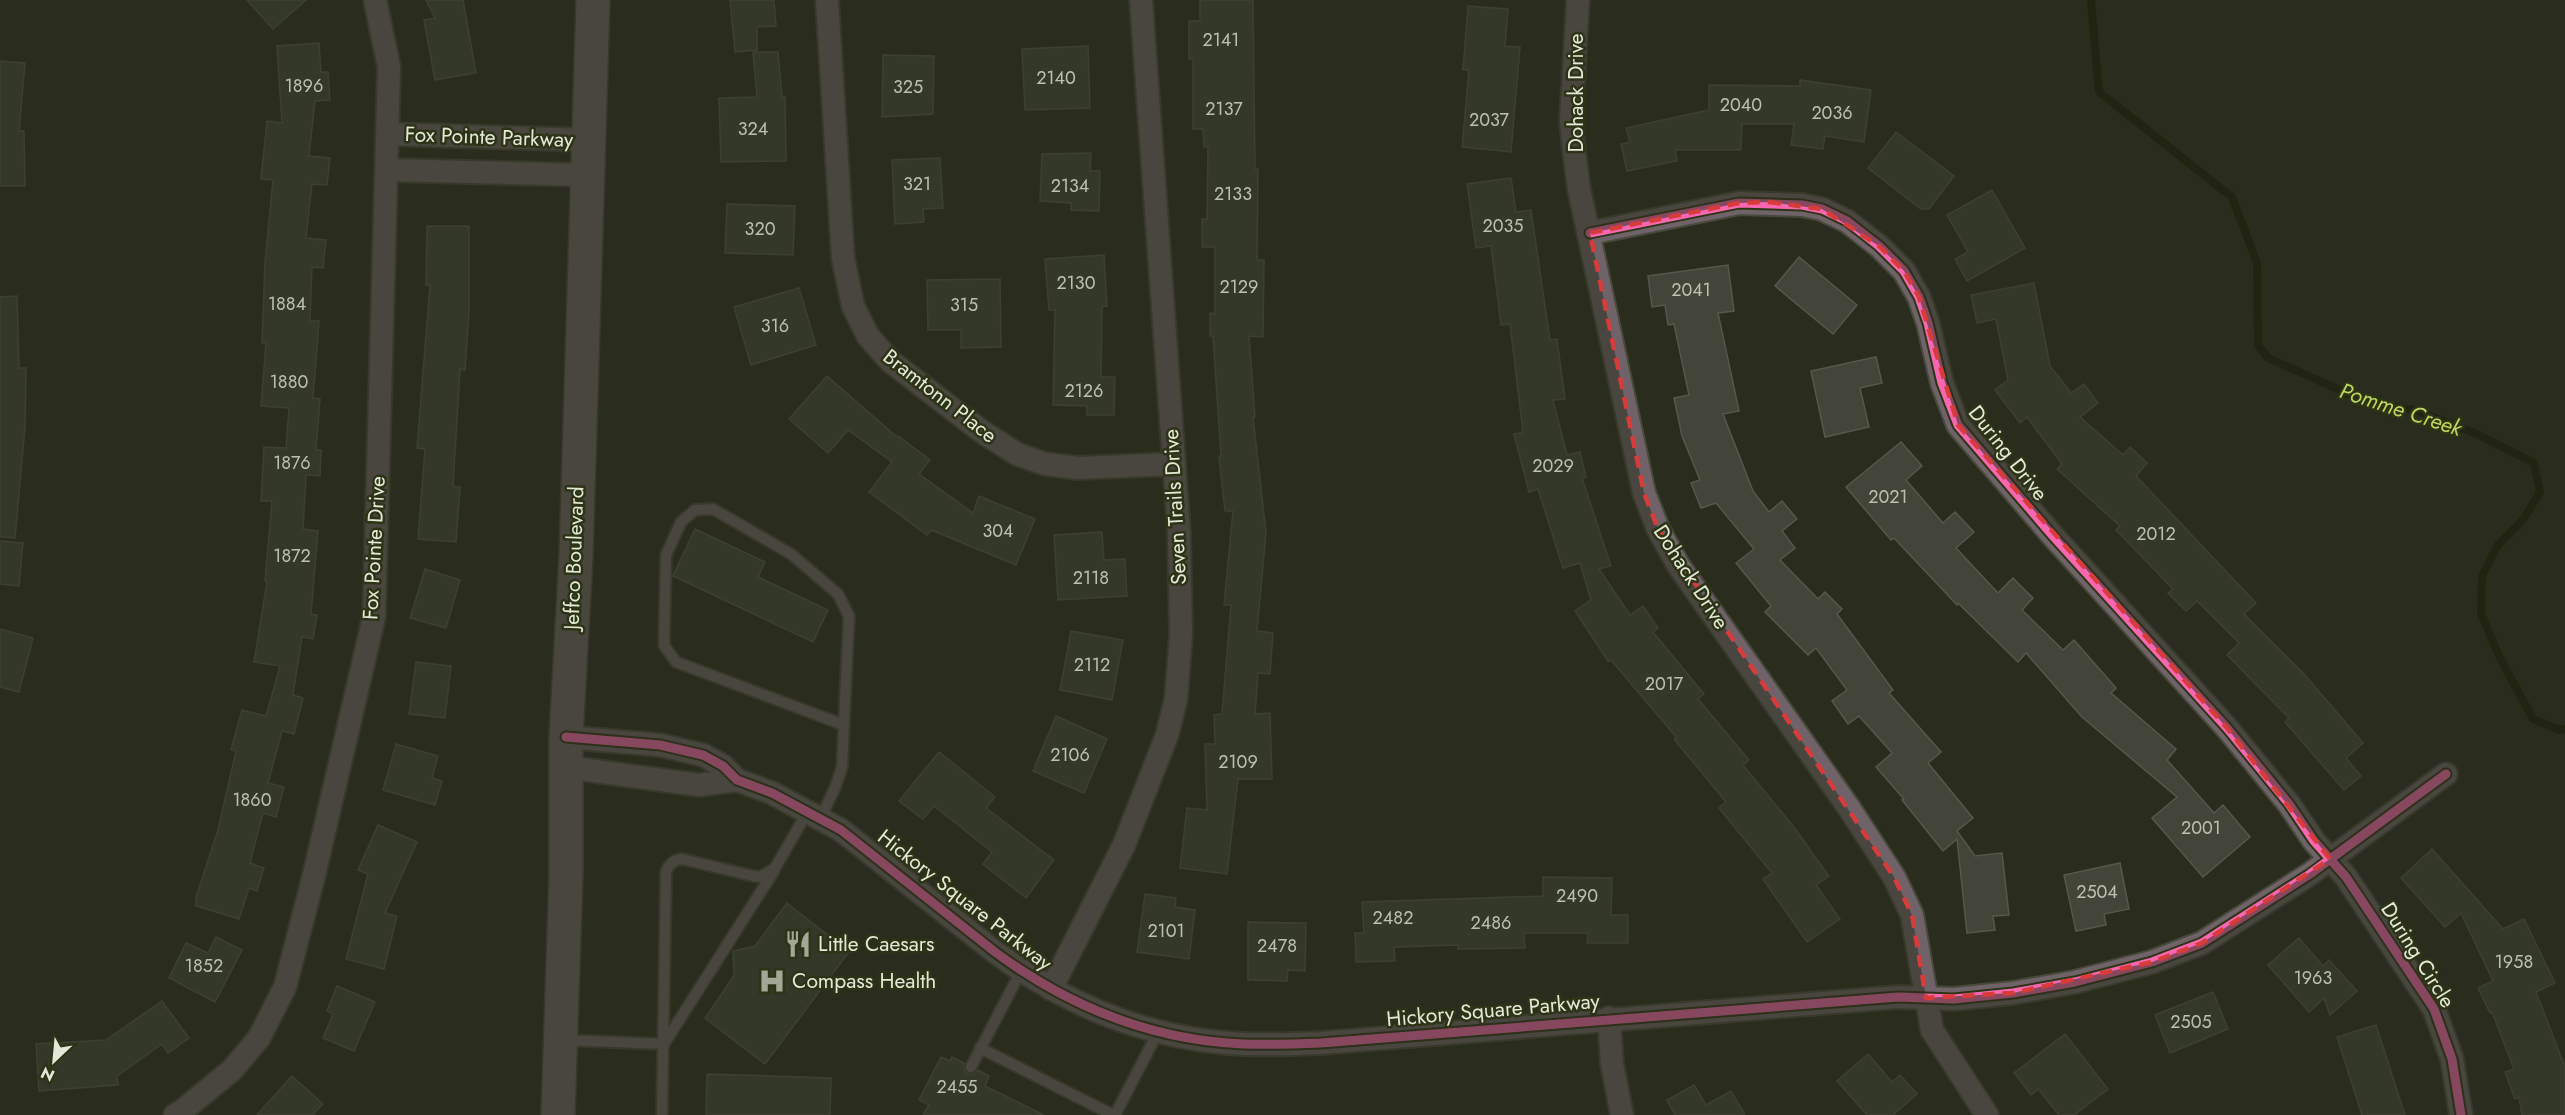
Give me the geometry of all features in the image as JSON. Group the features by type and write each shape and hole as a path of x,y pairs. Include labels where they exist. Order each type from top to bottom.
{"main road":[{"name":"Jeffco Boulevard","path":"558,1115 566,874 566,752 576,556 592,0"}],"street":[{"name":"Fox Pointe Drive","path":"175,1115 232,1070 259,1038 285,987 374,617 389,68 375,0"},
{"name":"Bramtonn Place","path":"827,0 843,258 853,306 868,336 890,361 981,431 1017,454 1046,464 1078,468 1174,464"},
{"name":"Seven Trails Drive","path":"1051,989 1124,845 1167,735 1174,708 1180,634 1179,532 1141,0"},
{"name":"Dohack Drive","path":"1578,0 1571,121 1579,189 1644,492 1658,529 1678,565 1867,834 1894,877 1912,915 1926,998"},
{"name":"Fox Pointe Parkway","path":"388,134 589,140"},
{"name":"Fox Pointe Parkway","path":"387,170 587,175"},
{"name":"During Drive","path":"1590,233 1739,203 1769,202 1822,209 1847,221 1879,246 1904,271 1919,297 1928,323 1942,383 1958,425 2052,536 2227,728 2280,792 2330,859"},
{"name":"Hickory Square Parkway","path":"566,752 660,745 703,755 723,766 737,780 772,793 814,814 860,842 922,895 1021,971 1051,989 1105,1015 1158,1032 1212,1042 1243,1044 1311,1043 1898,997 1954,999 2013,993 2075,982 2152,962 2202,943 2252,913 2330,859 2446,774"},
{"name":"Hickory Square Parkway","path":"566,752 654,777 699,785 737,780"},
{"name":"During Circle","path":"2330,859 2346,877 2434,1009 2452,1059 2461,1115"},
{"path":"1926,998 1932,1030 1987,1115"},
{"path":"1609,1018 1612,1064 1622,1115"}],"lane":[{"path":"664,1044 775,868 835,788 842,766 844,725 849,616 838,594 791,554 713,508 695,510 681,522 666,555 664,645 676,662 844,725"},
{"path":"662,1115 666,873 669,865 675,860 682,859 760,877 775,868"},
{"path":"971,1066 1021,971"},
{"path":"980,1048 1114,1115 1158,1032"},
{"path":"560,1040 664,1044"}],"highlighted area":[{"path":"1769,202 1822,209 1879,246 1904,271 1919,297 1958,425 2227,728 2330,859 2202,943 2152,962 2013,993 1926,998 1912,915 1894,877 1658,529 1644,493 1590,233 1739,203"}],"building":[{"path":"247,0 306,0 273,29"},
{"path":"426,0 463,0 476,73 435,80 424,20 435,18"},
{"path":"730,0 774,0 776,26 757,27 757,50 735,52"},
{"path":"1200,0 1253,0 1255,169 1258,169 1257,260 1264,260 1263,337 1249,336 1255,417 1253,417 1266,533 1257,631 1273,633 1270,674 1258,673 1255,714 1270,713 1272,779 1238,779 1227,874 1180,868 1187,808 1207,810 1205,744 1215,744 1214,715 1222,714 1231,605 1224,605 1233,511 1225,511 1219,456 1221,456 1213,336 1210,336 1210,313 1215,314 1215,247 1202,247 1202,219 1207,219 1208,147 1204,147 1203,129 1193,129 1193,59 1189,59 1189,21 1200,21"},
{"path":"1468,6 1508,9 1505,46 1520,47 1511,152 1462,147 1469,70 1463,70"},
{"path":"319,43 321,72 328,72 330,100 315,101 309,156 330,158 327,185 312,184 306,238 326,240 323,268 312,267 310,321 319,321 313,398 320,399 316,450 321,450 320,476 306,475 303,529 318,531 311,614 317,615 313,639 302,637 293,695 303,698 294,734 282,731 268,783 284,787 276,817 263,813 250,863 264,868 257,891 249,888 239,919 196,906 196,897 218,830 236,751 231,750 242,710 266,716 280,666 254,662 267,582 265,581 272,501 261,501 264,447 286,448 289,408 261,406 266,343 262,343 265,262 273,180 261,179 267,121 282,123 277,46"},
{"path":"1088,46 1090,108 1025,110 1022,49"},
{"path":"753,52 778,52 782,97 785,97 786,161 721,162 719,98 757,97"},
{"path":"883,55 934,56 933,114 882,117"},
{"path":"0,61 25,63 19,131 24,131 25,186 0,186"},
{"path":"1800,80 1871,90 1864,142 1825,136 1823,149 1791,145 1794,124 1742,124 1741,150 1675,150 1677,161 1627,171 1621,144 1630,142 1626,128 1709,110 1709,85 1800,86"},
{"path":"1896,132 1954,176 1929,209 1921,209 1868,168"},
{"path":"1091,153 1090,171 1100,171 1099,211 1071,210 1071,203 1040,201 1042,154"},
{"path":"940,158 943,208 923,209 924,222 895,224 892,160"},
{"path":"1511,178 1516,212 1531,210 1550,340 1557,339 1565,399 1553,400 1567,455 1580,452 1586,477 1582,478 1611,566 1599,569 1630,615 1643,606 1658,628 1653,632 1704,694 1698,699 1749,760 1743,765 1793,826 1829,876 1816,885 1840,919 1807,942 1763,879 1772,873 1719,808 1726,802 1674,739 1677,738 1611,660 1608,661 1575,611 1591,600 1580,563 1563,568 1538,489 1529,492 1514,434 1523,432 1510,324 1501,325 1491,246 1476,248 1467,184"},
{"path":"1992,190 2025,248 1967,281 1955,259 1968,252 1947,215"},
{"path":"727,204 795,206 793,255 725,253"},
{"path":"427,226 469,226 469,311 465,370 460,369 453,486 460,487 456,542 418,539 425,449 417,448 430,285 426,285"},
{"path":"1104,255 1107,306 1102,307 1101,377 1115,377 1114,415 1087,415 1087,406 1053,405 1055,310 1049,310 1045,259"},
{"path":"1799,257 1857,305 1833,334 1775,286"},
{"path":"1728,265 1734,311 1718,313 1739,411 1723,414 1753,491 1769,512 1782,501 1797,519 1782,531 1795,548 1780,560 1818,599 1825,592 1842,609 1837,614 1893,690 1889,693 1941,752 1928,763 1973,818 1957,831 1975,856 2002,853 2009,915 1993,916 1995,930 1967,933 1957,839 1943,851 1902,800 1904,799 1876,767 1892,753 1859,716 1848,724 1832,701 1847,690 1816,648 1808,655 1765,612 1771,606 1736,563 1754,549 1716,503 1701,508 1691,483 1700,480 1682,436 1674,398 1689,395 1674,324 1668,325 1665,305 1652,307 1648,276"},
{"path":"1000,279 1001,347 961,348 961,330 928,330 927,280"},
{"path":"2034,283 2050,366 2071,393 2084,384 2098,403 2080,417 2123,455 2130,447 2147,463 2136,476 2256,603 2244,614 2304,674 2363,743 2346,758 2361,776 2344,790 2285,722 2289,718 2227,655 2239,643 2197,601 2186,611 2168,593 2173,589 2116,530 2120,526 2057,469 2062,464 2027,417 2020,423 1995,390 2008,380 1996,319 1977,323 1971,295"},
{"path":"799,288 816,345 751,365 734,307"},
{"path":"17,296 19,368 26,368 25,427 15,538 0,537 0,297"},
{"path":"1876,357 1882,383 1860,388 1869,427 1825,437 1811,371"},
{"path":"827,376 897,437 930,460 919,474 973,513 979,496 1035,519 1016,565 931,530 927,535 869,492 892,462 848,430 828,453 789,419"},
{"path":"1901,442 1922,466 1906,480 1943,523 1955,512 1974,532 1956,548 1998,593 2013,578 2033,598 2022,610 2063,650 2074,640 2116,688 2111,693 2176,749 2167,760 2214,813 2223,805 2250,837 2203,877 2152,818 2177,797 2082,717 2026,653 2018,662 1958,603 1957,605 1894,538 1891,540 1846,487"},
{"path":"695,529 765,562 758,577 828,610 813,642 673,576"},
{"path":"1102,532 1104,560 1125,559 1127,596 1058,600 1054,535"},
{"path":"0,541 23,543 19,586 0,584"},
{"path":"425,569 460,580 446,628 410,618"},
{"path":"0,629 33,638 19,692 0,687"},
{"path":"1071,631 1123,640 1112,700 1060,690"},
{"path":"416,662 451,666 445,718 409,714"},
{"path":"1056,716 1107,739 1084,793 1033,771"},
{"path":"396,744 438,756 432,778 442,781 435,805 383,790"},
{"path":"939,752 995,797 986,808 1054,860 1026,898 983,864 992,852 934,806 923,819 899,801"},
{"path":"378,825 417,842 385,913 397,916 384,969 346,959 368,874 358,870"},
{"path":"2432,849 2503,929 2524,919 2555,983 2536,992 2565,1067 2565,1115 2522,1115 2519,1097 2515,1099 2505,1072 2514,1069 2492,1012 2490,1013 2478,988 2493,981 2461,913 2445,927 2401,878"},
{"path":"2120,863 2129,909 2104,914 2106,925 2076,931 2064,875"},
{"path":"1543,877 1612,878 1611,915 1628,915 1628,943 1587,943 1588,933 1524,933 1525,948 1458,949 1458,945 1394,947 1395,961 1356,962 1355,933 1364,933 1362,902 1543,896"},
{"path":"1145,894 1176,898 1175,907 1195,910 1189,959 1137,952"},
{"path":"787,903 849,952 765,1064 705,1018 734,976 733,951 755,946"},
{"path":"1248,922 1306,923 1305,971 1288,970 1287,981 1248,980"},
{"path":"216,937 242,950 215,1002 169,978 186,943 208,953"},
{"path":"2299,938 2323,966 2329,960 2357,991 2330,1015 2324,998 2309,1012 2268,965"},
{"path":"337,986 375,1002 354,1051 323,1038 333,1014 327,1011"},
{"path":"2213,992 2228,1029 2170,1053 2155,1015"},
{"path":"162,1001 189,1038 168,1053 162,1044 117,1076 118,1085 39,1091 36,1044 106,1040"},
{"path":"2376,1025 2405,1115 2362,1115 2337,1037"},
{"path":"2065,1034 2108,1089 2074,1115 2059,1115 2038,1089 2031,1095 2014,1073"},
{"path":"1868,1054 1892,1082 1900,1075 1917,1094 1893,1115 1867,1115 1837,1081"},
{"path":"941,1057 950,1061 952,1057 964,1063 964,1070 968,1074 974,1074 978,1070 989,1076 985,1086 1044,1115 923,1115 929,1105 919,1100"},
{"path":"707,1074 831,1078 830,1115 706,1115"},
{"path":"292,1076 323,1104 312,1115 257,1115"},
{"path":"1694,1085 1706,1105 1731,1091 1745,1115 1675,1115 1667,1100"}],"waterway":[{"name":"Pomme Creek","path":"2091,0 2099,92 2232,197 2257,263 2258,345 2268,358 2369,403 2415,410 2477,434 2534,463 2540,492 2523,520 2498,545 2482,576 2481,614 2500,658 2533,719 2559,730 2565,729"}],"cycle path":[{"path":"1590,233 1739,203 1802,205 1822,209 1847,221 1879,246 1904,271 1919,297 1928,323 1942,383 1958,425 2053,536 2227,728 2289,804 2314,841 2346,877 2434,1009 2452,1059 2461,1115"},
{"path":"566,737 660,745 703,755 723,766 737,780 772,793 841,830 995,952 1052,989 1112,1017 1143,1027 1176,1036 1253,1044 1321,1043 1898,997 1954,999 2013,993 2075,982 2152,962 2202,943 2310,874 2446,774"}],"place":[{"name":"Little Caesars","path":"798,944"},
{"name":"Compass Health","path":"772,981"}]}
